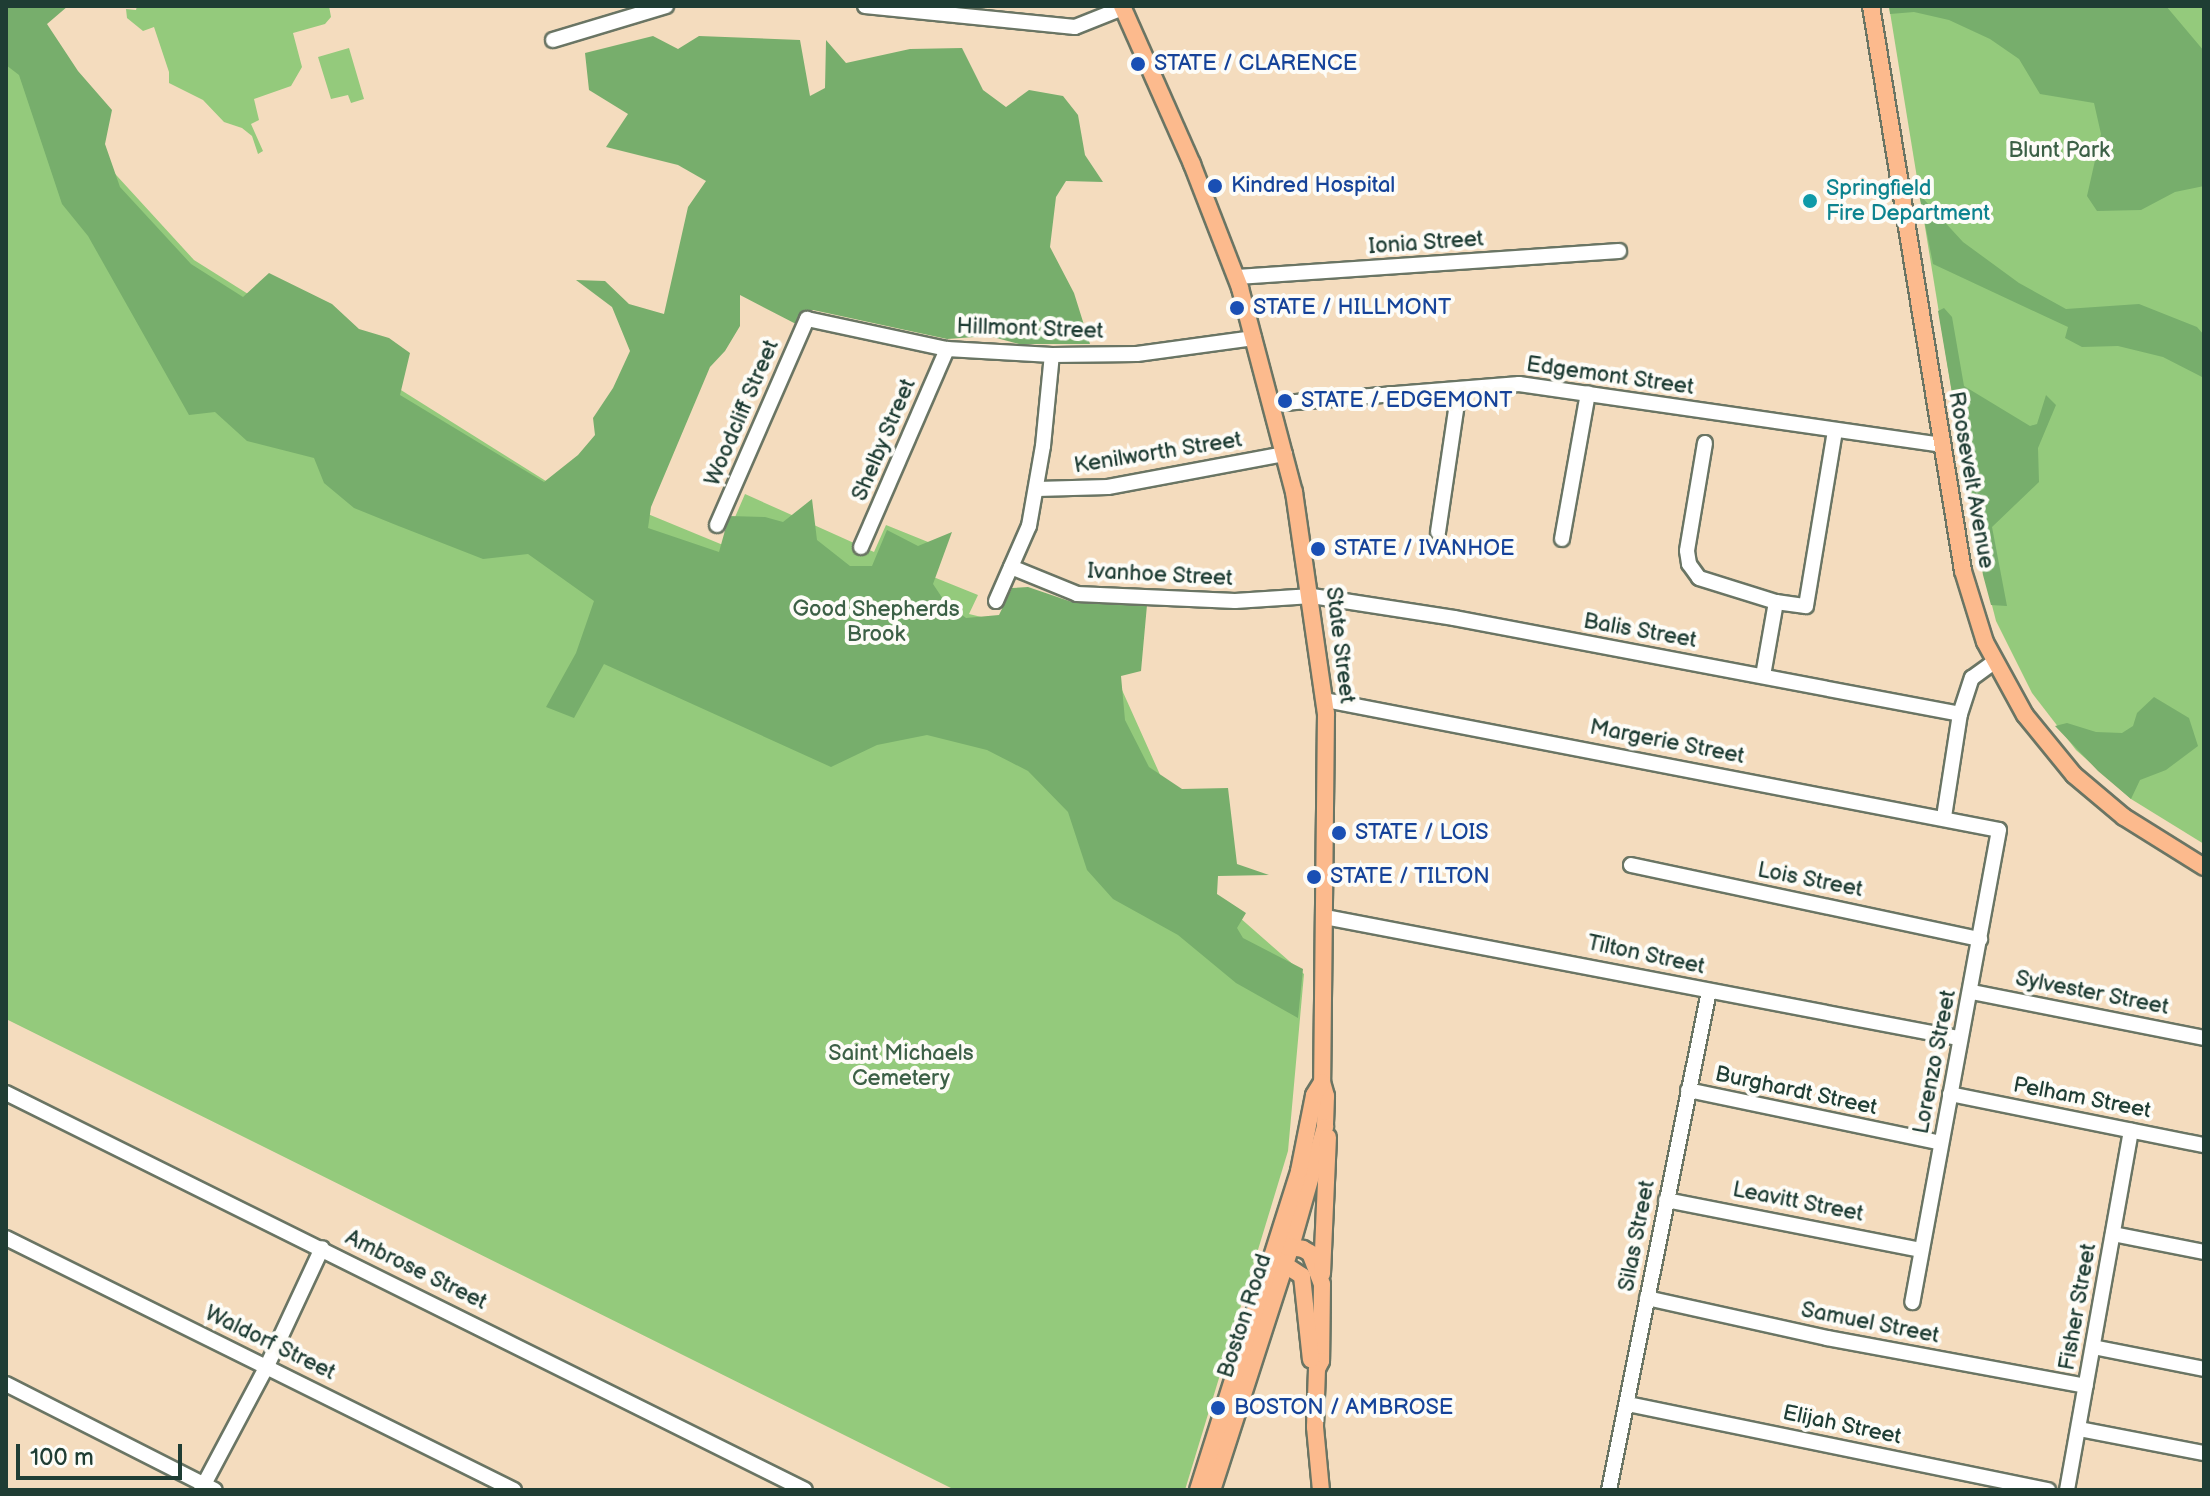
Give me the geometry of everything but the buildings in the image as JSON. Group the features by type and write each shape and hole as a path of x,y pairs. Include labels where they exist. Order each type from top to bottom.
{"main road":[{"name":"Roosevelt Avenue","path":"1871,6 1967,588 1994,662 2025,715 2074,775 2124,817 2204,867"},
{"name":"State Street","path":"1122,7 1237,277 1285,454 1312,596 1325,700 1328,789 1322,1082 1326,1096 1325,1127 1280,1253"},
{"name":"State Street","path":"1280,1253 1314,1095 1322,1082"},
{"path":"1321,1490 1315,1427 1317,1369 1321,1361 1328,1137 1325,1127"},
{"path":"1280,1253 1310,1253 1322,1284"},
{"path":"1280,1253 1302,1276 1311,1362 1317,1369"},
{"name":"Boston Road","path":"1198,1490 1280,1253"},
{"name":"Boston Road","path":"1212,1490 1280,1253"}],"street":[{"path":"553,40 666,6"},
{"path":"865,6 1075,27 1122,7"},
{"name":"Ionia Street","path":"1237,277 1619,251"},
{"name":"Hillmont Street","path":"807,319 947,349 1052,355 1137,354 1254,338"},
{"name":"Woodcliff Street","path":"717,525 807,319"},
{"name":"Shelby Street","path":"861,547 947,349"},
{"path":"996,601 1029,526 1037,489 1052,355"},
{"name":"Edgemont Street","path":"1271,404 1519,384 1942,445"},
{"path":"1438,532 1459,390"},
{"path":"1562,539 1588,393"},
{"path":"1705,443 1687,551 1689,564 1699,578 1776,602 1806,606 1835,431"},
{"name":"Kenilworth Street","path":"1037,489 1108,487 1285,454"},
{"name":"Ivanhoe Street","path":"1011,567 1077,594 1235,601 1312,596"},
{"name":"Balis Street","path":"1312,596 1454,618 1960,714"},
{"path":"1763,676 1776,602"},
{"path":"1944,817 1960,714 1972,678 1994,662"},
{"name":"Margerie Street","path":"1325,700 1999,830"},
{"name":"Lorenzo Street","path":"1912,1302 1958,1038 1972,992 1999,830"},
{"name":"Lois Street","path":"1631,865 1980,939"},
{"name":"Tilton Street","path":"1325,917 1958,1038"},
{"name":"Silas Street","path":"1609,1490 1709,991"},
{"name":"Sylvester Street","path":"1972,992 2204,1038"},
{"name":"Burghardt Street","path":"1688,1090 1941,1143"},
{"name":"Ambrose Street","path":"6,1093 801,1489"},
{"name":"Pelham Street","path":"1950,1094 2204,1145"},
{"name":"Fisher Street","path":"2067,1490 2131,1131"},
{"name":"Leavitt Street","path":"1666,1200 1921,1250"},
{"path":"2113,1234 2204,1252"},
{"name":"Waldorf Street","path":"6,1238 514,1490"},
{"path":"6,1384 207,1488 322,1248"},
{"name":"Samuel Street","path":"1647,1298 1827,1338 2086,1386"},
{"path":"2093,1347 2204,1369"},
{"name":"Elijah Street","path":"1628,1404 2048,1490"},
{"path":"2079,1429 2204,1453"}],"green space":[{"name":"Saint Michaels Cemetery","path":"6,6 8,57 194,260 632,535 643,512 723,545 745,494 874,552 886,525 938,546 926,574 978,595 969,614 998,621 1118,681 1214,895 1304,974 1288,1151 1185,1490 955,1490 6,1019"},
{"name":"Good Shepherds Brook","path":"6,6 68,6 47,24 78,71 112,110 105,144 120,187 191,264 243,297 269,273 332,304 359,329 389,338 410,353 400,395 544,482 578,455 595,435 593,418 613,388 630,351 612,307 576,280 605,281 629,304 664,314 688,207 706,181 678,165 606,147 628,114 589,90 585,53 653,36 678,49 699,36 800,40 810,96 825,88 826,40 846,63 910,49 962,48 983,90 1006,107 1029,90 1063,96 1078,115 1085,155 1103,182 1066,181 1056,197 1050,247 1074,293 1090,344 1019,344 989,336 947,339 813,310 802,311 796,324 740,295 740,326 725,351 710,367 651,507 648,528 719,552 729,516 765,517 783,522 812,499 817,540 850,566 872,566 887,530 918,546 952,532 933,584 945,602 966,618 999,615 1012,588 1028,587 1072,602 1147,605 1141,671 1121,676 1125,720 1149,767 1182,789 1228,788 1237,864 1269,875 1218,876 1217,894 1246,913 1237,928 1243,938 1303,969 1298,1018 1236,983 1178,935 1113,899 1087,870 1068,812 1028,771 987,750 927,735 877,745 831,767 604,664 574,718 546,707 576,653 594,601 528,554 483,559 354,508 324,483 314,458 247,441 215,412 189,415 88,236 62,204 19,75 6,65"},
{"path":"137,6 329,6 331,17 325,24 293,33 302,67 291,86 254,99 259,120 251,124 263,151 258,154 252,136 242,128 224,122 203,100 169,83 169,72 154,27 143,31 127,18 126,9 136,10"},
{"name":"Blunt Park","path":"1889,6 2204,6 2204,844 2131,799 2076,750 2032,693 1996,621 1977,546"},
{"path":"1889,6 2166,6 2204,51 2204,186 2175,192 2141,210 2097,211 2087,196 2101,134 2094,103 2040,94 2019,59 1990,39 1949,20 1914,12 1890,14"},
{"path":"349,48 364,99 351,103 348,95 331,99 318,57"},
{"path":"1919,194 1963,242 2019,283 2066,309 2139,304 2197,327 2204,335 2204,378 2163,357 2118,346 2082,347 2065,338 2068,327 1933,264"},
{"path":"1944,308 1952,317 1964,386 2030,426 2037,424 2046,395 2056,405 2038,448 2039,482 1992,527 2007,606 1991,605 1983,575 1938,311"},
{"path":"2154,697 2189,718 2198,746 2166,770 2140,780 2131,799 2098,771 2055,726 2067,723 2096,732 2122,733 2133,726 2137,713"}],"place":[{"name":"STATE / CLARENCE","path":"1138,64"},
{"name":"Kindred Hospital","path":"1215,186"},
{"name":"Springfield Fire Department","path":"1810,201"},
{"name":"STATE / HILLMONT","path":"1237,308"},
{"name":"STATE / EDGEMONT","path":"1285,401"},
{"name":"STATE / IVANHOE","path":"1318,549"},
{"name":"STATE / LOIS","path":"1339,833"},
{"name":"STATE / TILTON","path":"1314,877"},
{"name":"BOSTON / AMBROSE","path":"1218,1408"}]}
